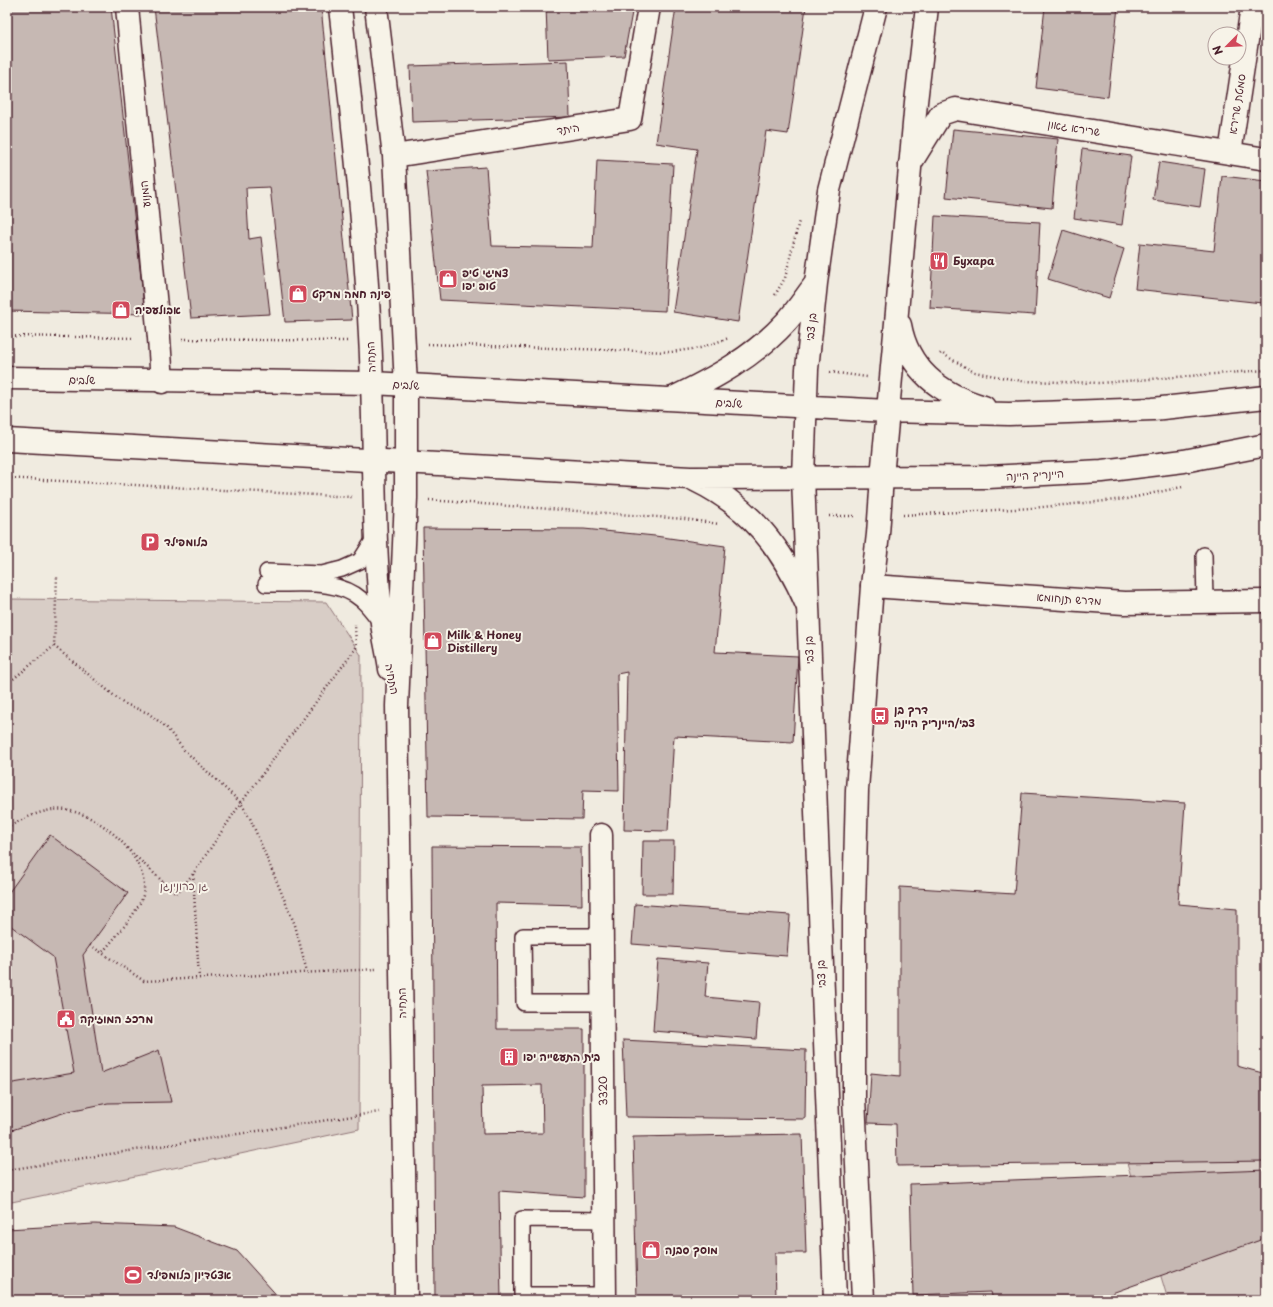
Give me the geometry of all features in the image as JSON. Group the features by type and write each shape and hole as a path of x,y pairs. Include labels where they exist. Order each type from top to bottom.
{"street":[{"name":"המנוע","path":"127,7 162,382"},
{"name":"התחיה","path":"340,7 358,159 370,342 374,499 382,624 397,706"},
{"name":"התחיה","path":"376,7 394,156 406,385 406,498 397,706 406,1300"},
{"name":"היתד","path":"394,156 630,120 649,7"},
{"name":"בן צבי","path":"835,1300 803,517 804,406 816,283 829,190 876,7"},
{"path":"863,1300 854,1098 854,909 857,790 872,586 880,516 887,411 910,164 927,7"},
{"name":"סמטת שרירא","path":"1230,153 1252,7"},
{"name":"שרירא גאון","path":"910,164 941,114 956,108 1266,159"},
{"path":"669,400 707,382 760,347 787,321 816,283"},
{"path":"897,312 902,336 906,346 922,370 934,383 950,395 968,403 1009,414"},
{"name":"שלבים","path":"7,378 162,382 372,383 804,406"},
{"path":"804,406 887,411 1009,414 1153,409 1266,397"},
{"path":"7,440 690,478 803,477"},
{"name":"היינריך היינה","path":"803,477 988,477 1102,471 1184,461 1266,445"},
{"path":"690,478 718,491 762,530 778,550 794,575 807,606"},
{"name":"מדרש תנחומא","path":"872,586 1124,603 1266,601"},
{"name":"3320","path":"601,835 606,1297"}],"lane":[{"path":"376,535 360,561 342,569 322,574 267,578 346,589 362,600 382,624"},
{"path":"1204,555 1205,602"},
{"path":"602,936 523,936 524,1004 603,1003"},
{"path":"605,1220 522,1219 522,1295 606,1297"}],"path":[{"path":"7,336 370,342"},
{"path":"405,343 671,352 700,348 733,336"},
{"path":"922,370 941,353 974,372 1022,381 1100,383 1266,370"},
{"path":"807,370 890,379"},
{"path":"7,478 374,499"},
{"path":"803,517 880,516 1032,508 1126,499 1187,486"},
{"path":"406,498 685,519 725,526"},
{"path":"7,684 54,646 57,577"},
{"path":"7,828 16,822 53,810 80,813 102,825 176,894 193,874 241,803 356,648 355,595"},
{"path":"54,646 123,703 148,713 166,727 184,750 241,803 250,818 295,926 307,972"},
{"path":"102,953 138,906 144,891 142,871 127,848"},
{"path":"193,874 199,978"},
{"path":"90,945 144,980 402,968"},
{"path":"7,1170 403,1108"}],"green space":[{"name":"גן כרונינגן","path":"7,599 326,602 361,655 359,1129 7,1203"},
{"path":"1266,1119 1266,1300 1168,1300 1125,1156"}],"building":[{"path":"7,7 111,7 145,314 7,311"},
{"path":"154,7 321,7 352,320 285,322 270,187 246,188 249,239 261,237 270,314 191,318"},
{"path":"546,7 633,7 624,56 548,59"},
{"path":"676,7 806,7 788,134 766,131 738,322 673,312 697,149 656,143"},
{"path":"1045,7 1118,7 1108,97 1036,88"},
{"path":"568,61 570,117 412,122 410,66"},
{"path":"953,129 1058,139 1052,208 946,197"},
{"path":"1082,149 1131,156 1122,225 1074,218"},
{"path":"597,160 673,164 665,311 440,300 426,171 486,167 492,246 593,248"},
{"path":"1159,162 1205,169 1200,207 1153,200"},
{"path":"1222,176 1266,181 1266,265 1262,303 1135,289 1140,243 1214,251"},
{"path":"935,216 1040,222 1035,315 930,308"},
{"path":"1063,230 1124,249 1109,298 1048,279"},
{"path":"423,528 584,529 655,536 725,546 715,652 798,656 793,742 674,736 668,831 624,830 627,672 617,674 619,791 583,790 582,819 428,817"},
{"path":"1022,793 1185,803 1178,904 1237,909 1237,1066 1266,1074 1266,1161 897,1166 896,1124 868,1123 871,1073 900,1076 900,887 1014,894"},
{"path":"50,835 128,893 83,955 101,1073 159,1050 171,1102 108,1103 69,1111 12,1130 7,1100 7,1084 74,1073 53,957 7,923 7,895"},
{"path":"643,841 674,841 673,894 642,894"},
{"name":"בית התעשייה יפו","path":"432,846 581,847 582,905 496,903 497,1029 584,1029 584,1197 499,1191 501,1300 435,1300","holes":["542,1085 543,1133 483,1134 482,1086"]},
{"path":"635,904 790,915 787,956 632,944"},
{"path":"658,959 708,963 705,997 759,1002 756,1039 653,1031"},
{"path":"623,1040 806,1050 805,1119 626,1117"},
{"path":"802,1134 806,1253 775,1253 776,1300 637,1300 633,1137"},
{"path":"1266,1170 1266,1238 1112,1293 1114,1300 993,1300 991,1292 913,1295 910,1184"},
{"name":"אצטדיון בלומפילד","path":"94,1224 174,1227 237,1251 281,1300 7,1300 7,1229"}],"place":[{"name":"Бухара","path":"939,261"},
{"name":"צמיגי טיפ טופ יפו","path":"448,279"},
{"name":"פינה חמה מרקט","path":"298,294"},
{"name":"אבולעפיה","path":"121,310"},
{"name":"בלומפילד","path":"150,542"},
{"name":"Milk & Honey Distillery","path":"433,641"},
{"name":"דרך בן צבי/היינריך היינה","path":"880,716"},
{"name":"מרכז המוזיקה","path":"66,1019"},
{"name":"בית התעשייה יפו","path":"509,1057"},
{"name":"מוסך סבנה","path":"651,1250"},
{"name":"אצטדיון בלומפילד","path":"133,1275"}]}
